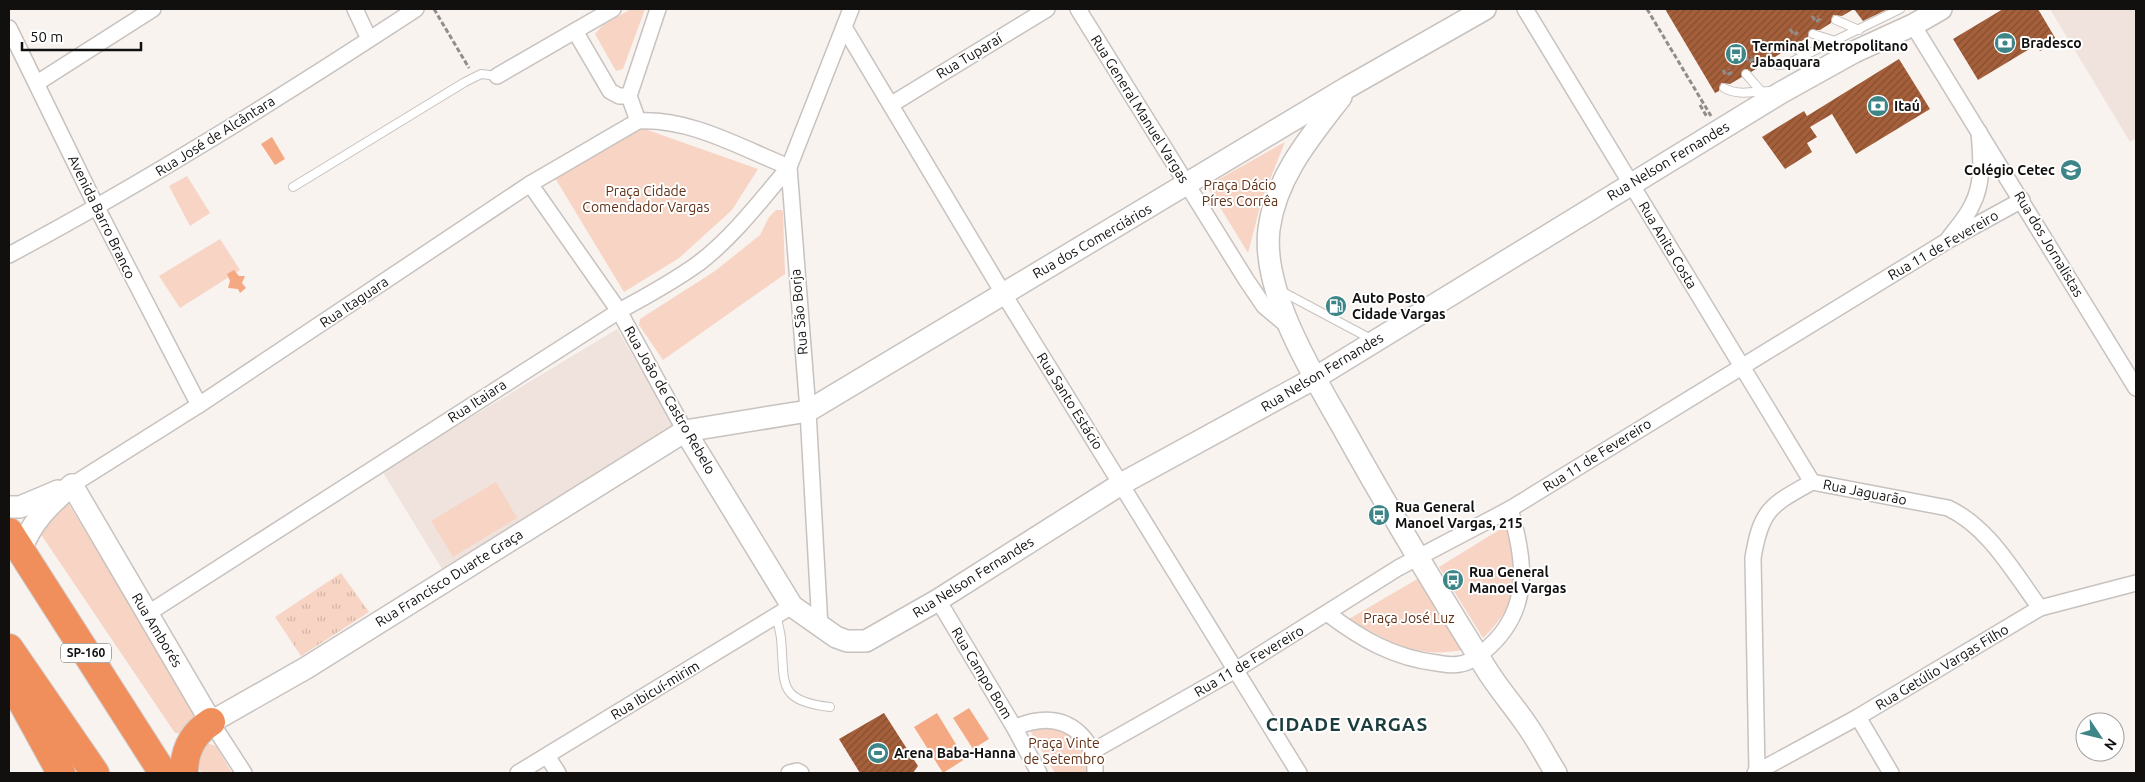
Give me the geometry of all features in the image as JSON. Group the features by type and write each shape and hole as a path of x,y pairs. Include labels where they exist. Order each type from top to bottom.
{"highway":[{"name":"SP-160","path":"15,542 163,773"},
{"path":"9,648 95,773"},
{"path":"9,678 61,773"},
{"path":"184,773 184,758 192,739 211,722"}],"street":[{"path":"37,83 153,9"},
{"path":"355,9 369,39"},
{"name":"Rua José de Alcântara","path":"9,255 97,208 416,9"},
{"path":"497,76 613,9"},
{"path":"658,9 633,78 629,96 638,120 657,120 691,127 789,167"},
{"name":"Rua São Borja","path":"799,616 808,411 789,167 851,9"},
{"name":"Rua Tuparaí","path":"892,104 1047,9"},
{"name":"Rua General Manuel Vargas","path":"1078,9 1264,306 1290,328"},
{"name":"Rua dos Comerciários","path":"685,431 808,411 1348,87 1485,9"},
{"name":"Rua Anita Costa","path":"1525,9 1812,482"},
{"name":"Rua Nelson Fernandes","path":"799,616 847,641 858,642 866,640 938,600 1121,484 1315,378 1782,92 1854,52 1914,25 1941,9"},
{"name":"Rua dos Jornalistas","path":"1914,25 2136,388"},
{"name":"Rua Santo Estácio","path":"844,27 892,104 1003,293 1234,671 1299,773"},
{"name":"Avenida Barro Branco","path":"9,28 97,208 199,405"},
{"path":"575,31 610,91 620,96 629,96"},
{"path":"1348,87 1297,156 1287,172 1275,202 1269,230 1270,258 1277,289 1290,328 1315,378 1417,557 1478,656 1527,726 1556,773"},
{"name":"Rua Itaguara","path":"9,507 20,507 72,485 199,405 530,184 638,120"},
{"path":"1947,241 1972,205 1979,183 1981,154 1978,128"},
{"name":"Rua Itaiara","path":"147,614 619,311 662,288 700,262 738,227 789,167"},
{"name":"Rua João de Castro Rebelo","path":"530,184 619,311 685,431 799,616"},
{"name":"Rua 11 de Fevereiro","path":"1092,751 1234,671 1417,557 1447,544 1510,509 1947,241 2022,200"},
{"name":"Rua Francisco Duarte Graça","path":"211,722 306,668 685,431"},
{"name":"Rua Jaguarão","path":"1756,773 1753,558 1763,517 1776,502 1812,482 1948,508 1964,516 1983,533 2040,608"},
{"name":"Rua Itaguara","path":"15,542 72,485"},
{"name":"Rua Amborés","path":"72,485 211,722 244,773"},
{"path":"1327,613 1376,646 1422,661 1461,664 1478,656 1502,632 1516,610 1522,581 1520,552 1510,509"},
{"name":"Rua Getúlio Vargas Filho","path":"1756,773 1858,717 2040,608 2136,582"},
{"name":"Rua Campo Bom","path":"938,600 1014,727 1039,773"},
{"name":"Rua Ibicuí-mirim","path":"518,773 799,616"},
{"path":"1858,717 1890,773"},
{"path":"1014,727 1038,721 1066,724 1086,740 1092,751 1095,773"},
{"path":"547,756 558,773"},
{"path":"789,773 794,771 801,773"}],"lane":[{"path":"1769,61 1778,65 1787,64 1900,9"},
{"path":"1836,20 1859,30"},
{"path":"1813,34 1834,41"},
{"path":"1791,47 1808,54"},
{"path":"293,187 465,82 481,74 497,76"},
{"path":"1746,74 1760,90"},
{"path":"1724,88 1736,94 1760,90 1782,92"},
{"path":"1277,289 1375,341"},
{"path":"799,616 781,637 783,683 792,695 802,702 830,708"}],"path":[{"path":"434,9 469,68"},
{"path":"1647,9 1712,118 1709,120"},
{"path":"1812,16 1816,22 1820,19 1818,16"},
{"path":"1790,29 1794,35 1798,33 1796,30"},
{"path":"1768,43 1771,49 1776,46 1774,43"},
{"path":"1745,56 1749,62 1753,60 1751,56"},
{"path":"1723,70 1726,76 1731,73 1729,69"},
{"path":"1700,105 1705,114"}],"shaded area":[{"path":"2050,9 2136,9 2136,138 2130,142"},
{"path":"272,137 285,159 275,165 261,144"},
{"path":"234,270 239,276 245,276 242,283 246,288 240,293 238,289 228,288 230,281 227,274"},
{"path":"617,329 675,427 442,569 382,471"},
{"path":"969,708 989,739 973,749 953,718"},
{"path":"937,713 965,759 943,773 914,727"}],"green space":[{"path":"631,9 645,9 623,69 616,71 595,34 603,25"},
{"name":"Praça Cidade Comendador Vargas","path":"639,127 758,169 732,210 679,258 624,292 555,178"},
{"name":"Praça Dácio Píres Corrêa","path":"1285,142 1262,199 1248,253 1207,186"},
{"path":"187,176 210,213 190,226 169,186"},
{"path":"776,210 782,210 783,213 785,274 663,360 639,325 640,319 715,271 760,235 769,217"},
{"path":"220,239 240,270 180,308 159,276"},
{"path":"496,482 517,518 453,557 431,521"},
{"path":"68,503 192,706 195,718 183,734 175,733 40,533 63,505"},
{"name":"Praça José Luz","path":"1507,525 1515,559 1515,586 1505,611 1483,638 1439,567"},
{"path":"341,573 369,612 301,656 275,617"},
{"name":"Praça José Luz","path":"1419,578 1463,650 1430,652 1416,650 1377,635 1349,619"},
{"name":"Praça Vinte de Setembro","path":"1041,724 1062,730 1077,741 1087,761 1088,773 1055,773 1028,727"},
{"path":"206,743 216,746 232,773 202,773 197,766 196,755"}],"building":[{"name":"Terminal Metropolitano Jabaquara","path":"1665,9 1854,9 1842,16 1833,15 1831,23 1820,30 1810,30 1808,37 1797,44 1788,42 1786,50 1775,57 1766,56 1764,64 1751,72 1747,69 1743,70 1742,77 1730,84 1721,83 1719,91 1715,93"},
{"path":"1854,9 1888,9 1863,21"},
{"name":"Bradesco","path":"2003,9 2038,9 2057,41 2040,51 2036,45 1978,80 1953,39"},
{"name":"Itaú","path":"1899,59 1930,109 1856,154 1832,114 1810,127 1817,137 1807,143 1812,152 1785,169 1762,137 1804,111 1807,116"},
{"name":"Arena Baba-Hanna","path":"884,713 918,766 913,773 860,773 839,739"}],"place":[{"name":"Bradesco","path":"2005,43"},
{"name":"Terminal Metropolitano Jabaquara","path":"1736,54"},
{"name":"Itaú","path":"1878,106"},
{"name":"Colégio Cetec","path":"2071,170"},
{"name":"Auto Posto Cidade Vargas","path":"1336,306"},
{"name":"Rua General Manoel Vargas, 215","path":"1379,515"},
{"name":"Rua General Manoel Vargas","path":"1453,580"},
{"name":"Arena Baba-Hanna","path":"878,753"}],"district":[{"name":"CIDADE VARGAS","path":"1347,724"}]}
